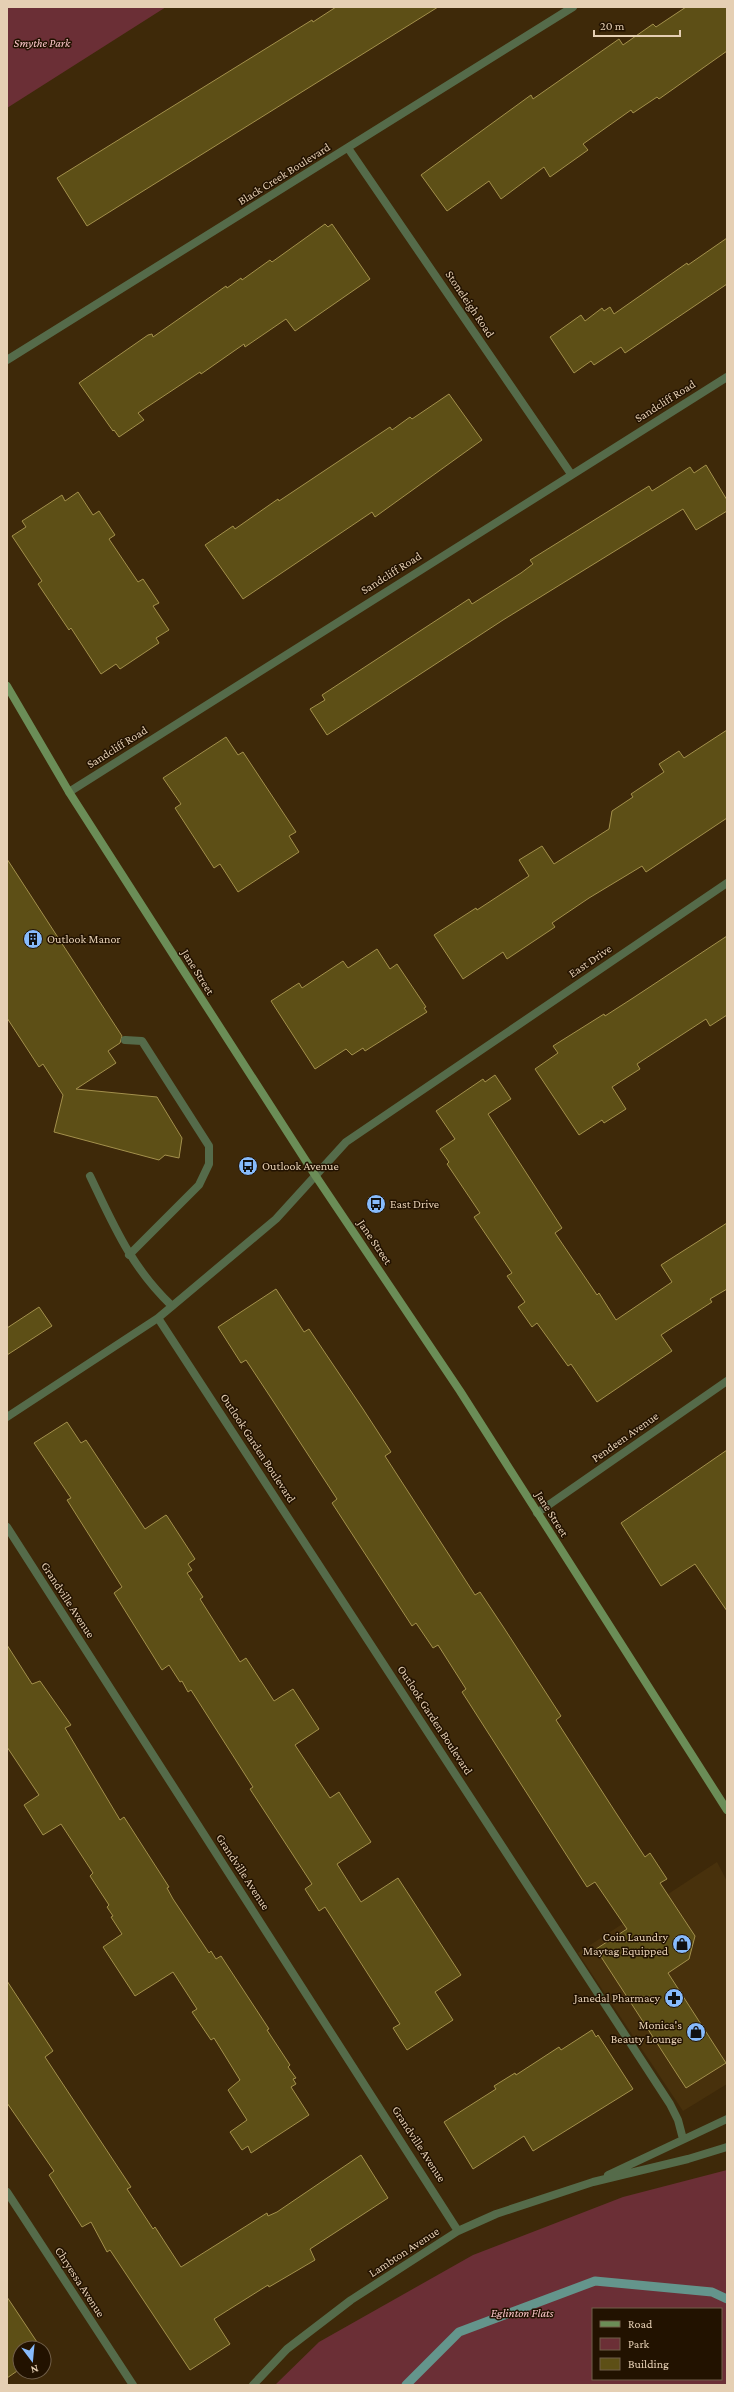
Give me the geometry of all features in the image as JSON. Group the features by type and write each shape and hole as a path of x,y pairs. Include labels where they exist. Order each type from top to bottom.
{"main road":[{"name":"Jane Street","path":"7,686 69,792 315,1175 460,1390 727,1810"}],"street":[{"name":"Black Creek Boulevard","path":"7,360 572,7"},
{"name":"Stoneleigh Road","path":"348,148 571,474"},
{"name":"Sandcliff Road","path":"69,792 727,377"},
{"name":"East Drive","path":"315,1175 346,1142 727,883"},
{"path":"125,1040 142,1041 209,1146 209,1164 199,1185 129,1255"},
{"path":"7,1417 158,1318 276,1219 315,1175"},
{"path":"90,1176 129,1255 154,1288 172,1306"},
{"name":"Outlook Garden Boulevard","path":"158,1318 670,2104 678,2120 683,2139"},
{"name":"Pendeen Avenue","path":"537,1513 727,1381"},
{"name":"Grandville Avenue","path":"7,1527 458,2231"},
{"name":"Lambton Avenue","path":"594,2182 683,2139 707,2130 727,2119"},
{"name":"Lambton Avenue","path":"253,2385 287,2349 351,2300 458,2231 496,2214 594,2182 688,2159 727,2147"},
{"name":"Chryessa Avenue","path":"7,2192 133,2385"}],"shaded area":[{"path":"717,1862 727,1881 727,2084 683,2111 578,1953"}],"green space":[{"name":"Smythe Park","path":"7,7 166,7 7,108"},
{"name":"Eglinton Flats","path":"727,2170 727,2385 275,2385 319,2342 473,2255 623,2197"}],"building":[{"path":"336,7 438,7 87,226 57,178 312,20 313,22"},
{"path":"686,7 727,7 727,51 659,99 657,97 633,113 631,110 583,144 588,150 550,177 544,167 501,199 489,181 447,211 421,175 531,95 533,99 619,39 623,45 653,24 656,27"},
{"path":"325,224 328,227 332,224 370,279 295,331 286,319 245,347 244,344 201,374 200,372 138,413 144,420 119,437 114,430 113,431 79,383 148,335 152,334 153,337 226,286 227,288 241,278 242,280 270,260 272,262"},
{"path":"727,238 727,284 625,353 621,347 594,365 591,361 574,373 550,337 581,315 585,321 602,308 604,311 610,307 614,314 687,263 688,265"},
{"path":"449,394 482,440 375,517 372,512 243,599 205,545 233,526 235,529 278,499 279,501 390,427 392,430 410,417 412,419"},
{"path":"706,465 727,500 727,511 696,530 683,509 503,620 327,735 310,709 325,700 322,695 469,599 472,604 521,573 533,564 530,560 649,486 652,491 690,467 694,473"},
{"path":"78,492 93,515 99,511 115,535 109,539 138,582 143,579 159,603 153,606 169,630 156,638 159,643 120,669 116,664 101,674 71,628 69,630 38,584 42,581 12,536 26,527 22,521 62,495 65,501"},
{"path":"727,730 727,818 646,872 642,866 589,898 552,923 555,927 507,959 503,952 463,979 434,935 476,908 477,910 529,876 519,860 542,846 554,864 609,829 612,811 633,797 631,794 664,772 659,764 679,751 684,758"},
{"path":"226,737 238,755 243,752 296,832 289,836 299,852 238,892 220,864 214,868 175,808 181,804 163,778"},
{"name":"Outlook Manor","path":"7,859 122,1036 120,1043 108,1051 116,1063 76,1089 157,1097 182,1138 179,1158 165,1155 159,1160 54,1132 63,1095 43,1064 39,1067 7,1018"},
{"path":"727,936 727,1015 710,1026 706,1019 637,1064 640,1069 612,1087 626,1109 604,1123 602,1120 579,1135 535,1069 558,1053 553,1046 604,1014 605,1016"},
{"path":"377,949 390,969 397,964 426,1007 424,1008 427,1012 365,1051 363,1048 352,1055 346,1049 315,1069 271,1001 299,983 302,988 343,961 348,968"},
{"path":"495,1075 511,1099 488,1114 562,1228 555,1233 597,1295 599,1293 616,1320 672,1282 661,1265 727,1223 727,1289 710,1299 712,1302 661,1335 672,1351 597,1402 571,1364 568,1366 537,1323 532,1327 518,1307 525,1302 507,1276 512,1273 474,1217 480,1213 447,1164 449,1162 440,1149 455,1139 436,1111 483,1079 485,1082"},
{"path":"276,1289 304,1332 309,1329 363,1409 391,1452 385,1456 475,1595 480,1592 504,1628 561,1716 556,1720 645,1857 650,1853 667,1879 660,1883 695,1936 689,1959 668,1973 726,2063 686,2088 596,1949 627,1929 595,1882 587,1887 462,1692 466,1689 438,1645 433,1648 416,1623 412,1626 332,1503 337,1499 246,1360 241,1363 218,1327"},
{"path":"39,1307 52,1326 7,1355 7,1328"},
{"path":"67,1422 81,1443 86,1440 145,1529 166,1515 167,1516 195,1559 188,1564 192,1570 187,1573 203,1597 200,1599 240,1662 246,1658 274,1701 293,1689 319,1729 295,1745 330,1798 339,1792 371,1842 337,1864 361,1902 398,1878 461,1975 435,1992 453,2020 407,2050 393,2028 400,2024 325,1907 319,1911 305,1889 312,1884 250,1789 253,1787 191,1690 188,1692 182,1681 180,1682 169,1665 162,1670 114,1593 122,1587 67,1500 71,1498 34,1443"},
{"path":"727,1450 727,1611 695,1564 661,1586 621,1523"},
{"path":"7,1645 32,1684 40,1681 71,1725 65,1728 120,1820 124,1817 169,1887 167,1888 173,1899 209,1953 211,1951 216,1959 221,1956 269,2029 267,2030 290,2065 288,2067 296,2078 293,2079 296,2084 291,2087 309,2115 251,2153 248,2146 242,2150 230,2132 247,2120 228,2090 240,2080 214,2038 211,2040 192,2012 197,2009 173,1972 135,1996 103,1947 122,1934 111,1917 113,1916 107,1907 109,1905 90,1876 93,1873 61,1824 43,1835 24,1805 39,1795 7,1747"},
{"path":"7,1981 53,2051 45,2057 131,2187 127,2189 153,2229 155,2227 181,2267 267,2213 268,2216 277,2212 361,2155 388,2198 310,2249 315,2260 269,2287 268,2285 214,2319 230,2344 190,2370 110,2250 107,2252 91,2222 82,2227 49,2175 54,2171 7,2103"},
{"path":"592,2030 596,2037 598,2035 633,2089 533,2151 524,2136 473,2169 444,2122 496,2089 494,2086 515,2073 516,2075 559,2047 561,2050"},
{"path":"7,2297 36,2340 12,2340 12,2375 7,2378"}],"waterway":[{"path":"406,2385 459,2332 595,2281 712,2292 727,2299"}],"place":[{"name":"Outlook Manor","path":"33,939"},
{"name":"Outlook Avenue","path":"248,1166"},
{"name":"East Drive","path":"376,1204"},
{"name":"Coin Laundry Maytag Equipped","path":"682,1944"},
{"name":"Janedal Pharmacy","path":"674,1998"},
{"name":"Monica's Beauty Lounge","path":"696,2032"}]}
